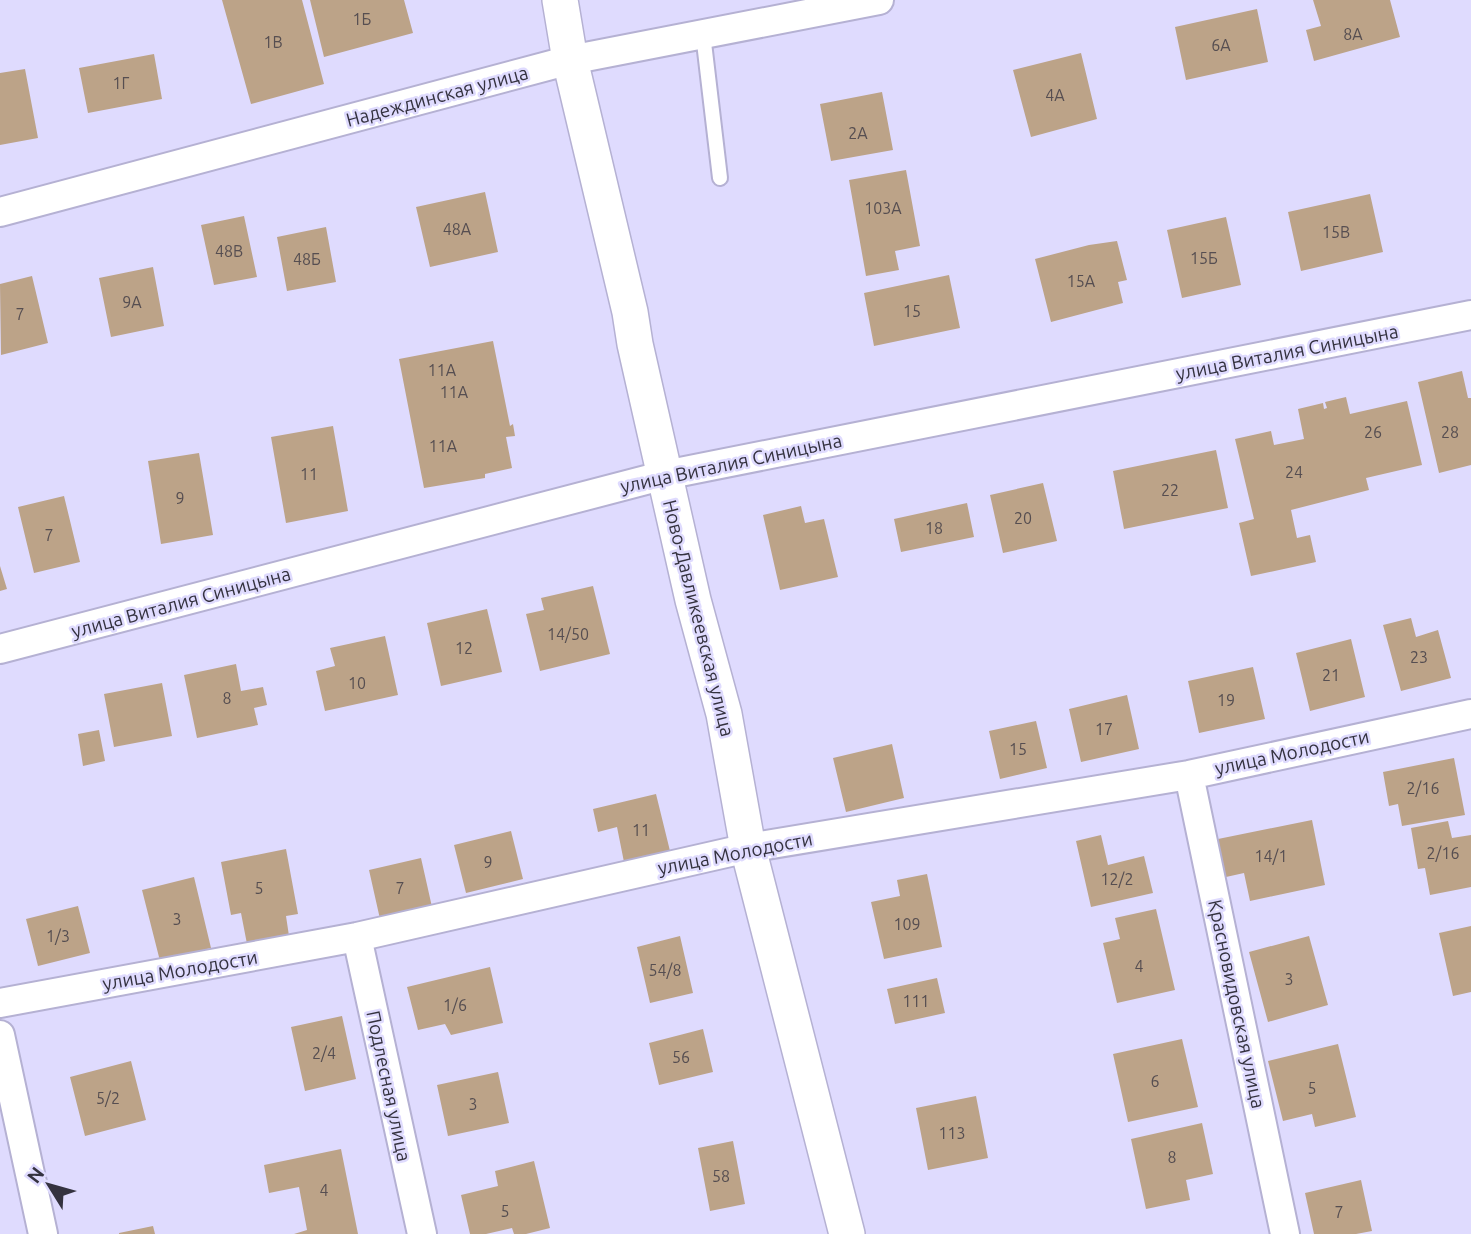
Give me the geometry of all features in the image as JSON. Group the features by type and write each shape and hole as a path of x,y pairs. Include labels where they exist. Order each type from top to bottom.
{"street":[{"name":"Ново-Давликеевская улица","path":"560,0 570,60 630,312 693,600 724,714 748,848 847,1234"},
{"name":"Надеждинская улица","path":"0,212 570,60 879,0"},
{"name":"улица Виталия Синицына","path":"0,649 665,475 1471,315"},
{"name":"улица Молодости","path":"0,1003 356,937 748,848 1189,775 1471,714"},
{"name":"Красновидовская улица","path":"1189,775 1285,1234"},
{"name":"Подлесная улица","path":"356,937 422,1234"},
{"path":"0,1034 44,1234"}],"lane":[{"path":"704,34 720,178"}],"building":[{"path":"222,0 302,0 324,84 251,104"},
{"path":"310,0 404,0 413,33 324,57"},
{"path":"1313,0 1390,0 1400,37 1314,61 1306,30 1321,26"},
{"path":"1257,9 1268,62 1186,80 1175,27"},
{"path":"1081,53 1097,119 1031,137 1013,70"},
{"path":"154,54 162,99 88,113 79,68"},
{"path":"25,69 38,138 0,145 0,73"},
{"path":"882,92 893,150 831,161 820,104"},
{"path":"906,170 920,246 895,251 899,270 866,276 849,180"},
{"path":"485,192 498,252 430,267 416,207"},
{"path":"1370,194 1383,252 1301,271 1288,212"},
{"path":"244,216 257,277 214,285 201,225"},
{"path":"1226,217 1241,285 1182,298 1167,230"},
{"path":"326,227 336,282 287,291 277,237"},
{"path":"1117,241 1127,280 1118,282 1123,303 1051,322 1035,259"},
{"path":"153,267 164,326 111,337 99,278"},
{"path":"949,275 960,328 874,346 864,293"},
{"path":"32,276 48,343 1,355 0,284"},
{"path":"493,341 510,426 513,424 515,436 506,437 512,468 485,474 485,478 424,488 399,359"},
{"path":"1462,371 1468,398 1471,398 1471,465 1439,473 1418,382"},
{"path":"1346,397 1350,414 1407,401 1422,465 1366,478 1369,490 1291,510 1297,538 1310,535 1316,562 1251,576 1239,523 1254,519 1235,439 1271,431 1274,445 1304,439 1298,409 1323,403 1324,409 1327,408 1325,402"},
{"path":"333,426 348,511 286,523 271,437"},
{"path":"1216,450 1228,508 1124,529 1113,471"},
{"path":"199,453 213,535 161,544 148,461"},
{"path":"1043,483 1057,541 1003,553 990,495"},
{"path":"64,496 80,562 34,573 18,507"},
{"path":"967,503 974,537 901,552 894,519"},
{"path":"801,506 805,523 824,519 838,577 780,590 763,515"},
{"path":"0,566 7,589 0,591"},
{"path":"593,586 610,654 540,671 526,614 544,610 541,598"},
{"path":"487,609 502,672 441,686 427,623"},
{"path":"1411,618 1416,637 1438,630 1451,678 1401,691 1383,625"},
{"path":"385,636 398,695 325,711 316,671 335,666 330,648"},
{"path":"1351,639 1365,697 1310,711 1296,653"},
{"path":"236,664 241,691 263,687 267,705 254,708 258,725 197,738 184,675"},
{"path":"1253,667 1265,719 1199,733 1188,681"},
{"path":"162,683 172,736 114,747 104,694"},
{"path":"1127,695 1139,749 1081,762 1069,709"},
{"path":"1036,721 1047,768 1000,779 989,731"},
{"path":"99,730 105,761 83,766 78,734"},
{"path":"892,744 904,798 846,812 833,758"},
{"path":"1454,758 1465,815 1402,826 1398,804 1389,806 1383,772"},
{"path":"656,794 670,851 624,862 617,827 598,832 593,809"},
{"path":"1312,820 1325,885 1250,901 1244,873 1226,877 1218,839"},
{"path":"1448,821 1452,838 1471,835 1471,887 1430,895 1425,868 1418,869 1411,828"},
{"path":"511,831 523,879 466,893 454,845"},
{"path":"1101,835 1108,865 1144,856 1153,893 1091,907 1076,841"},
{"path":"286,849 298,914 286,916 289,936 247,944 241,913 231,915 221,862"},
{"path":"421,858 432,907 380,919 369,870"},
{"path":"927,874 942,947 884,959 871,902 900,896 897,880"},
{"path":"194,877 211,948 160,961 142,890"},
{"path":"78,906 90,953 38,966 26,919"},
{"path":"1156,909 1175,990 1117,1003 1103,943 1120,939 1115,918"},
{"path":"1471,926 1471,992 1453,996 1439,933"},
{"path":"680,936 693,993 650,1003 637,947"},
{"path":"1309,936 1328,1005 1268,1022 1249,952"},
{"path":"490,967 503,1023 451,1035 445,1024 418,1030 407,987"},
{"path":"937,978 945,1013 895,1024 887,989"},
{"path":"342,1016 356,1079 305,1091 291,1027"},
{"path":"703,1029 713,1072 659,1085 649,1043"},
{"path":"1182,1039 1198,1107 1128,1122 1113,1054"},
{"path":"1338,1044 1356,1117 1315,1127 1312,1114 1283,1121 1268,1061"},
{"path":"131,1061 146,1120 85,1136 70,1077"},
{"path":"498,1072 509,1123 448,1136 437,1085"},
{"path":"976,1096 988,1158 928,1170 916,1108"},
{"path":"1202,1123 1213,1174 1186,1180 1190,1200 1146,1209 1131,1139"},
{"path":"733,1141 745,1204 710,1211 698,1148"},
{"path":"341,1149 358,1234 294,1234 307,1230 299,1187 269,1193 264,1165"},
{"path":"534,1161 550,1228 526,1234 514,1234 512,1228 486,1234 470,1234 461,1195 498,1186 495,1171"},
{"path":"1361,1180 1372,1231 1356,1234 1314,1234 1305,1193"},
{"path":"153,1226 155,1234 119,1234 119,1233"}]}
